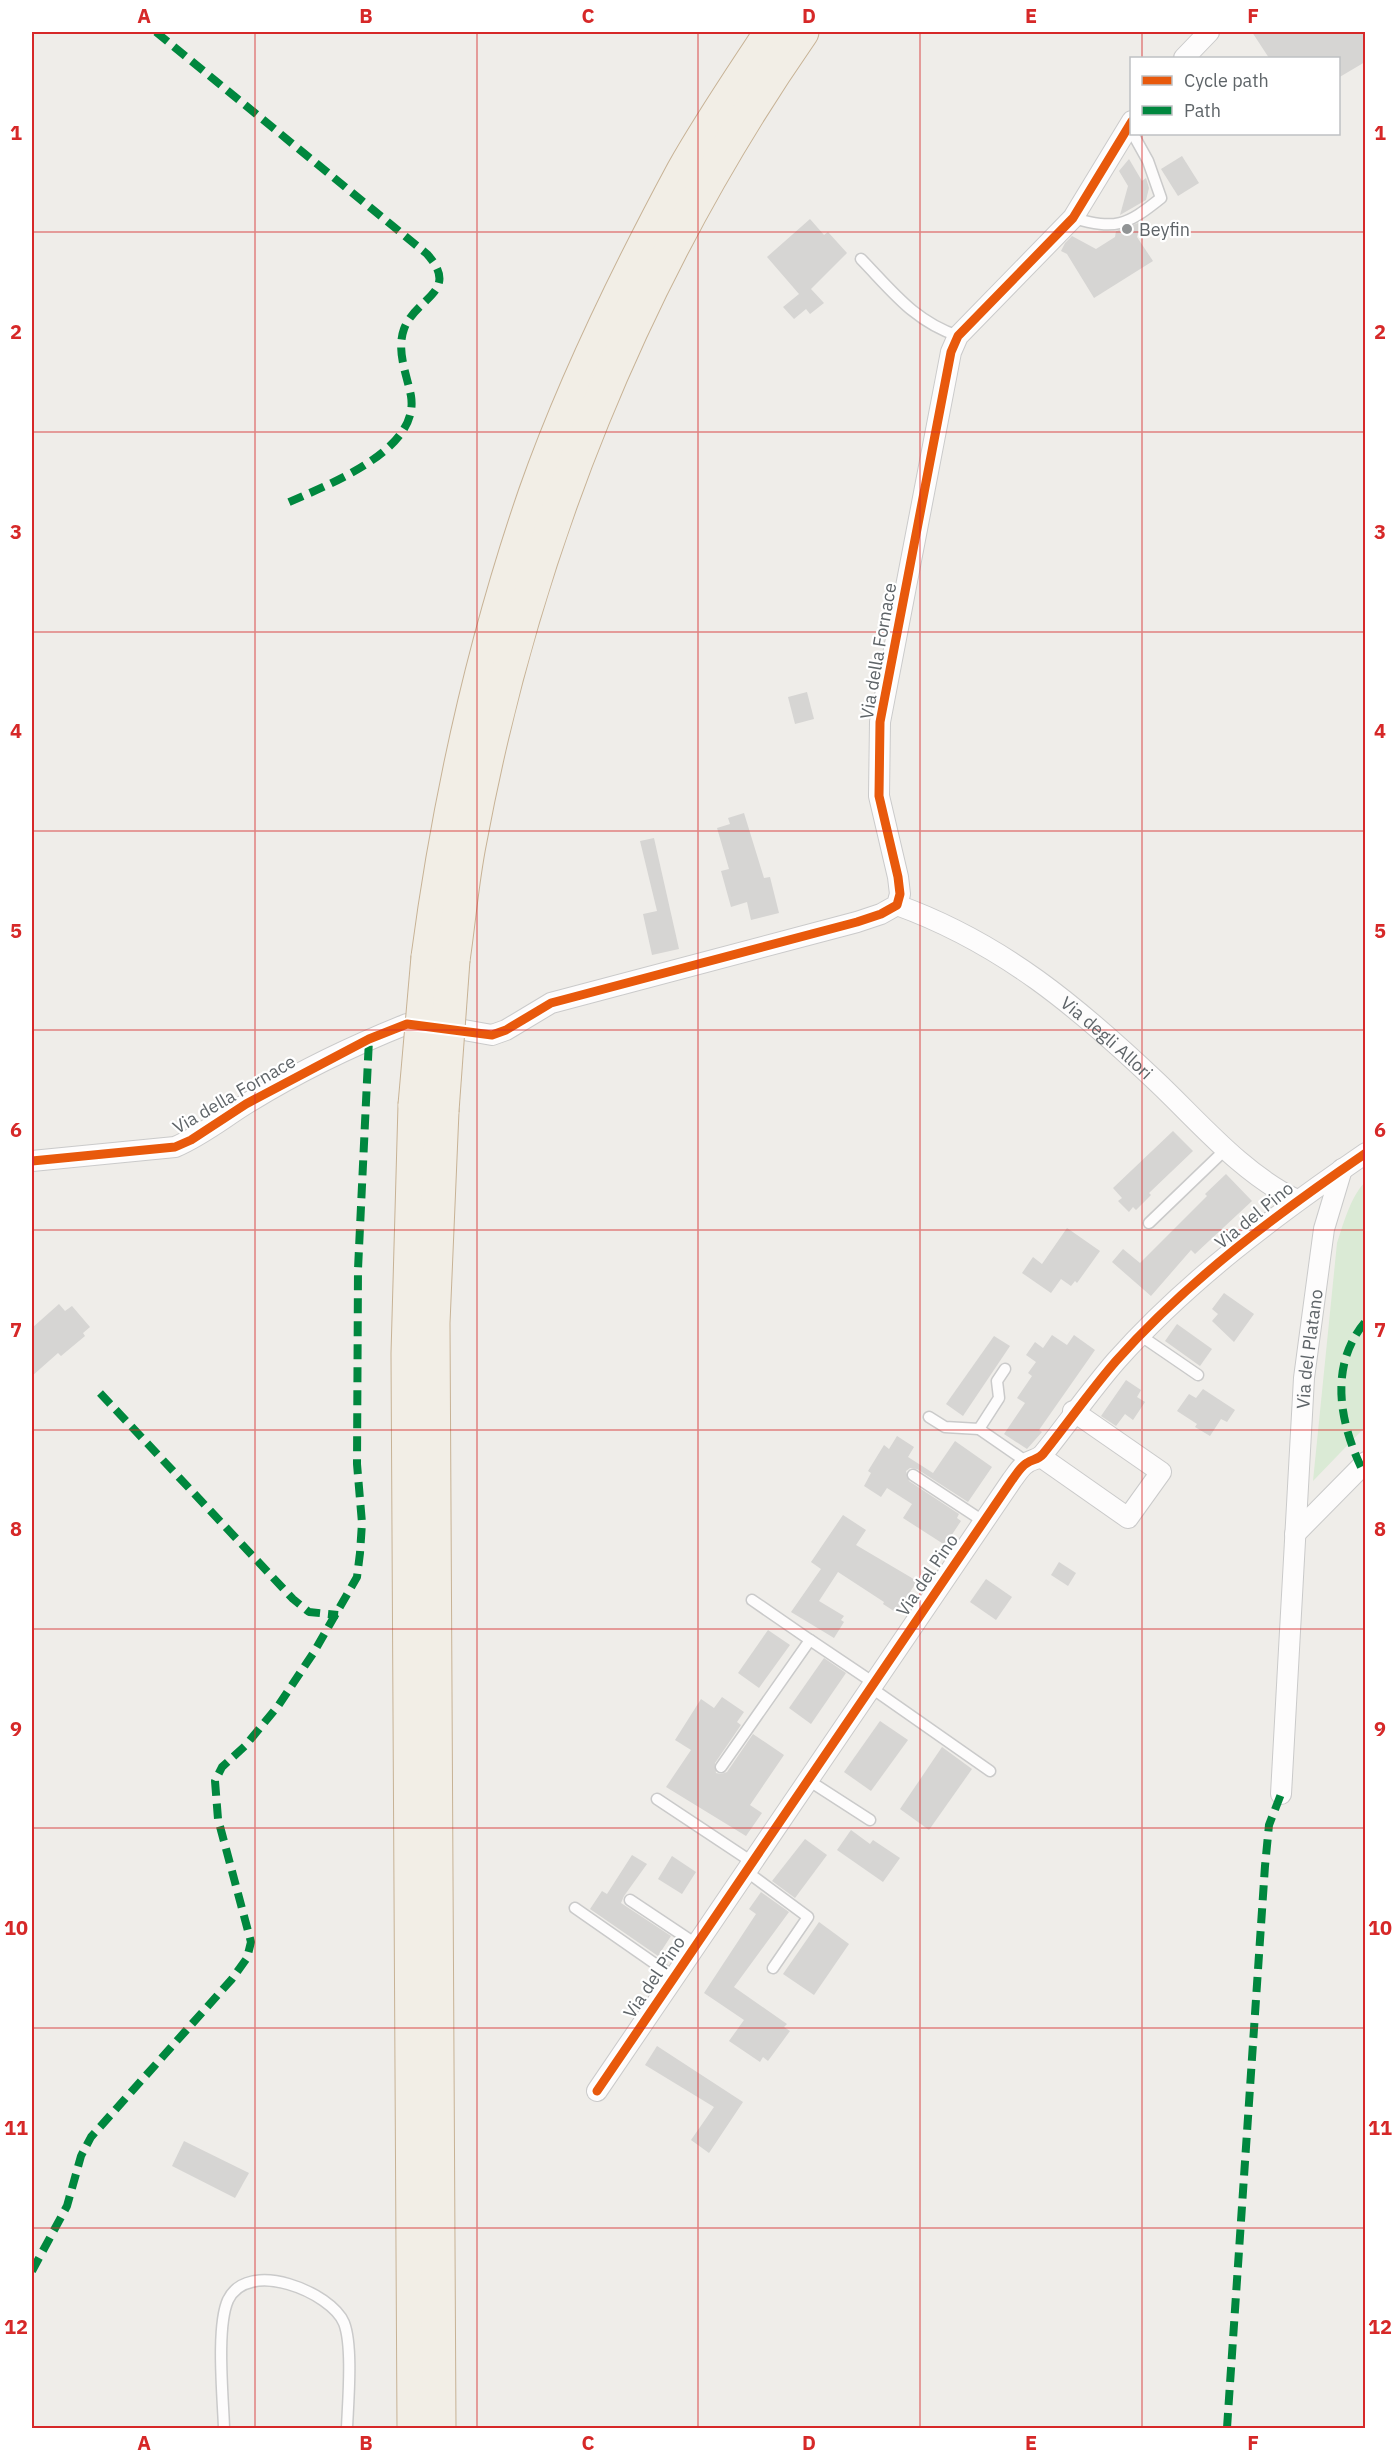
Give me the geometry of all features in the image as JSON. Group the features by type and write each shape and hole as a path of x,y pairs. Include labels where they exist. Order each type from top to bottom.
{"highway":[{"path":"414,2428 408,1342 441,958 439,872 459,768 491,635 536,493 589,360 662,212 713,123 771,32"},
{"path":"441,958 505,682 528,598 580,450 611,371 659,270 710,176 802,32"},
{"path":"428,1108 433,1323 439,2428"}],"street":[{"path":"1185,57 1209,32"},
{"name":"Via della Fornace","path":"897,905 900,894 898,878 879,796 880,722 951,352 958,336 1072,218 1130,129"},
{"path":"464,1030 492,1035 506,1030 551,1003 857,922 881,914 897,905"},
{"name":"Via degli Allori","path":"897,905 971,936 1046,985 1156,1080 1260,1178 1297,1200"},
{"name":"Via della Fornace","path":"32,1161 175,1147 191,1140 246,1104 369,1039 407,1024"},
{"name":"Via del Pino","path":"597,2091 983,1521 1073,1411 1141,1336 1226,1257 1297,1200 1365,1153"},
{"name":"Via del Platano","path":"1281,1794 1304,1378 1324,1229 1342,1169"},
{"path":"1034,1460 1128,1518 1161,1472 1073,1411"},
{"path":"1295,1534 1365,1462"}],"lane":[{"path":"1072,218 1104,226 1134,220 1161,198 1148,161 1135,135"},
{"path":"861,259 912,313 934,327 958,336"},
{"path":"1149,1223 1227,1148"},
{"path":"1141,1336 1198,1375"},
{"path":"979,1429 999,1398 997,1381 1005,1369"},
{"path":"929,1417 945,1427 979,1429 1034,1460"},
{"path":"913,1475 983,1521"},
{"path":"752,1600 990,1771"},
{"path":"721,1767 810,1640"},
{"path":"808,1779 870,1820"},
{"path":"657,1799 749,1867 808,1917 772,1968"},
{"path":"630,1900 696,1944"},
{"path":"575,1908 674,1977"},
{"path":"437,2214 449,2260"},
{"path":"224,2428 222,2333 228,2300 246,2284 271,2280 299,2289 334,2307 345,2324 348,2348 348,2428"},
{"path":"403,2428 414,2360"}],"green space":[{"path":"1365,1182 1365,1427 1313,1481 1337,1243 1351,1203"}],"building":[{"path":"1252,32 1365,32 1365,62 1340,77 1340,57 1268,57"},
{"path":"1182,156 1199,183 1178,196 1161,169"},
{"path":"1129,159 1142,181 1146,178 1149,188 1146,200 1120,215 1128,186 1119,171"},
{"path":"810,219 824,235 828,232 847,253 811,289 824,303 810,314 806,309 794,319 783,307 799,294 767,257"},
{"path":"1141,222 1137,237 1153,261 1094,298 1067,254 1061,251 1065,243 1072,236 1096,249 1115,237 1116,231"},
{"path":"807,692 814,719 795,724 788,697"},
{"path":"744,813 764,878 770,877 779,913 751,920 747,902 731,907 721,871 729,869 717,828 730,824 728,818"},
{"path":"654,838 679,949 652,955 643,914 657,911 640,841"},
{"path":"1173,1131 1193,1151 1149,1193 1151,1195 1136,1210 1133,1207 1129,1212 1118,1201 1122,1198 1113,1188"},
{"path":"1226,1174 1252,1201 1195,1254 1191,1250 1151,1296 1112,1262 1123,1249 1140,1263"},
{"path":"1067,1228 1100,1251 1077,1283 1075,1281 1071,1286 1061,1279 1051,1293 1022,1273 1033,1257 1042,1264"},
{"path":"1224,1293 1254,1314 1234,1342 1212,1321 1218,1314 1212,1309"},
{"path":"59,1304 65,1311 72,1306 90,1327 83,1333 85,1336 61,1356 58,1353 32,1376 32,1328"},
{"path":"1177,1324 1212,1349 1200,1366 1165,1341"},
{"path":"1052,1335 1067,1345 1074,1335 1095,1350 1039,1430 1042,1432 1027,1449 1004,1434 1025,1403 1017,1398 1032,1376 1028,1373 1036,1362 1026,1355 1035,1342 1043,1348"},
{"path":"994,1336 1010,1346 963,1416 946,1404"},
{"path":"1126,1380 1141,1390 1137,1397 1145,1402 1133,1420 1125,1414 1116,1426 1101,1416"},
{"path":"1203,1389 1235,1410 1227,1422 1221,1419 1210,1436 1195,1427 1197,1424 1177,1411 1189,1394 1196,1398"},
{"path":"897,1436 914,1447 908,1457 933,1473 955,1441 992,1467 968,1502 917,1469 910,1468 906,1471 909,1481 959,1514 957,1518 961,1521 945,1545 903,1518 912,1504 887,1488 881,1497 864,1486 871,1473 868,1471 884,1445 889,1449"},
{"path":"843,1515 866,1530 856,1545 917,1581 897,1613 838,1572 819,1601 844,1616 841,1620 844,1622 834,1638 791,1612 821,1569 811,1562"},
{"path":"1059,1562 1076,1573 1068,1586 1051,1575"},
{"path":"986,1579 1012,1597 996,1620 970,1602"},
{"path":"768,1630 790,1645 759,1688 738,1673"},
{"path":"824,1658 846,1673 811,1724 789,1708"},
{"path":"722,1697 744,1712 737,1722 741,1725 715,1763 716,1773 727,1772 753,1734 784,1755 750,1805 762,1813 746,1836 666,1787 691,1750 675,1740 701,1699 714,1708"},
{"path":"880,1721 908,1740 871,1791 844,1772"},
{"path":"942,1747 972,1769 929,1830 900,1809"},
{"path":"851,1830 870,1844 873,1840 900,1858 883,1882 837,1850"},
{"path":"805,1839 827,1855 795,1898 772,1881"},
{"path":"632,1855 647,1864 621,1903 671,1936 658,1956 590,1909 602,1891 607,1894"},
{"path":"672,1856 696,1872 682,1894 658,1879"},
{"path":"761,1892 789,1912 734,1987 787,2024 784,2027 790,2031 768,2061 763,2057 760,2062 729,2041 744,2020 704,1993 756,1914 749,1909"},
{"path":"819,1922 849,1944 814,1995 783,1974"},
{"path":"657,2046 743,2102 709,2153 691,2140 714,2107 645,2065"},
{"path":"184,2141 249,2173 235,2198 172,2166"}],"marked path":[{"path":"156,32 427,254 436,267 439,277 438,286 410,318 402,337 403,363 411,396 410,416 401,433 386,449 346,476 287,503"},
{"path":"32,2271 67,2206 81,2156 91,2137 232,1979 247,1958 251,1942 218,1819 215,1781 222,1767 245,1746 278,1706 314,1652 357,1577 362,1523 357,1464 358,1269 369,1039"},
{"path":"1361,1467 1347,1430 1341,1392 1342,1374 1347,1355 1354,1338 1366,1321"},
{"path":"100,1393 293,1599 309,1612 338,1615"},
{"path":"1227,2428 1265,1866 1269,1825 1281,1794"}],"cycle path":[{"path":"32,1161 175,1147 191,1140 246,1104 369,1039 407,1024 492,1035 506,1030 551,1003 857,922 881,914 897,905 900,894 898,877 879,796 880,722 951,352 958,336 1073,218 1130,124"},
{"path":"597,2091 1021,1468 1043,1454 1116,1361 1173,1303 1267,1224 1366,1153"}],"place":[{"name":"Beyfin","path":"1127,229"}]}
